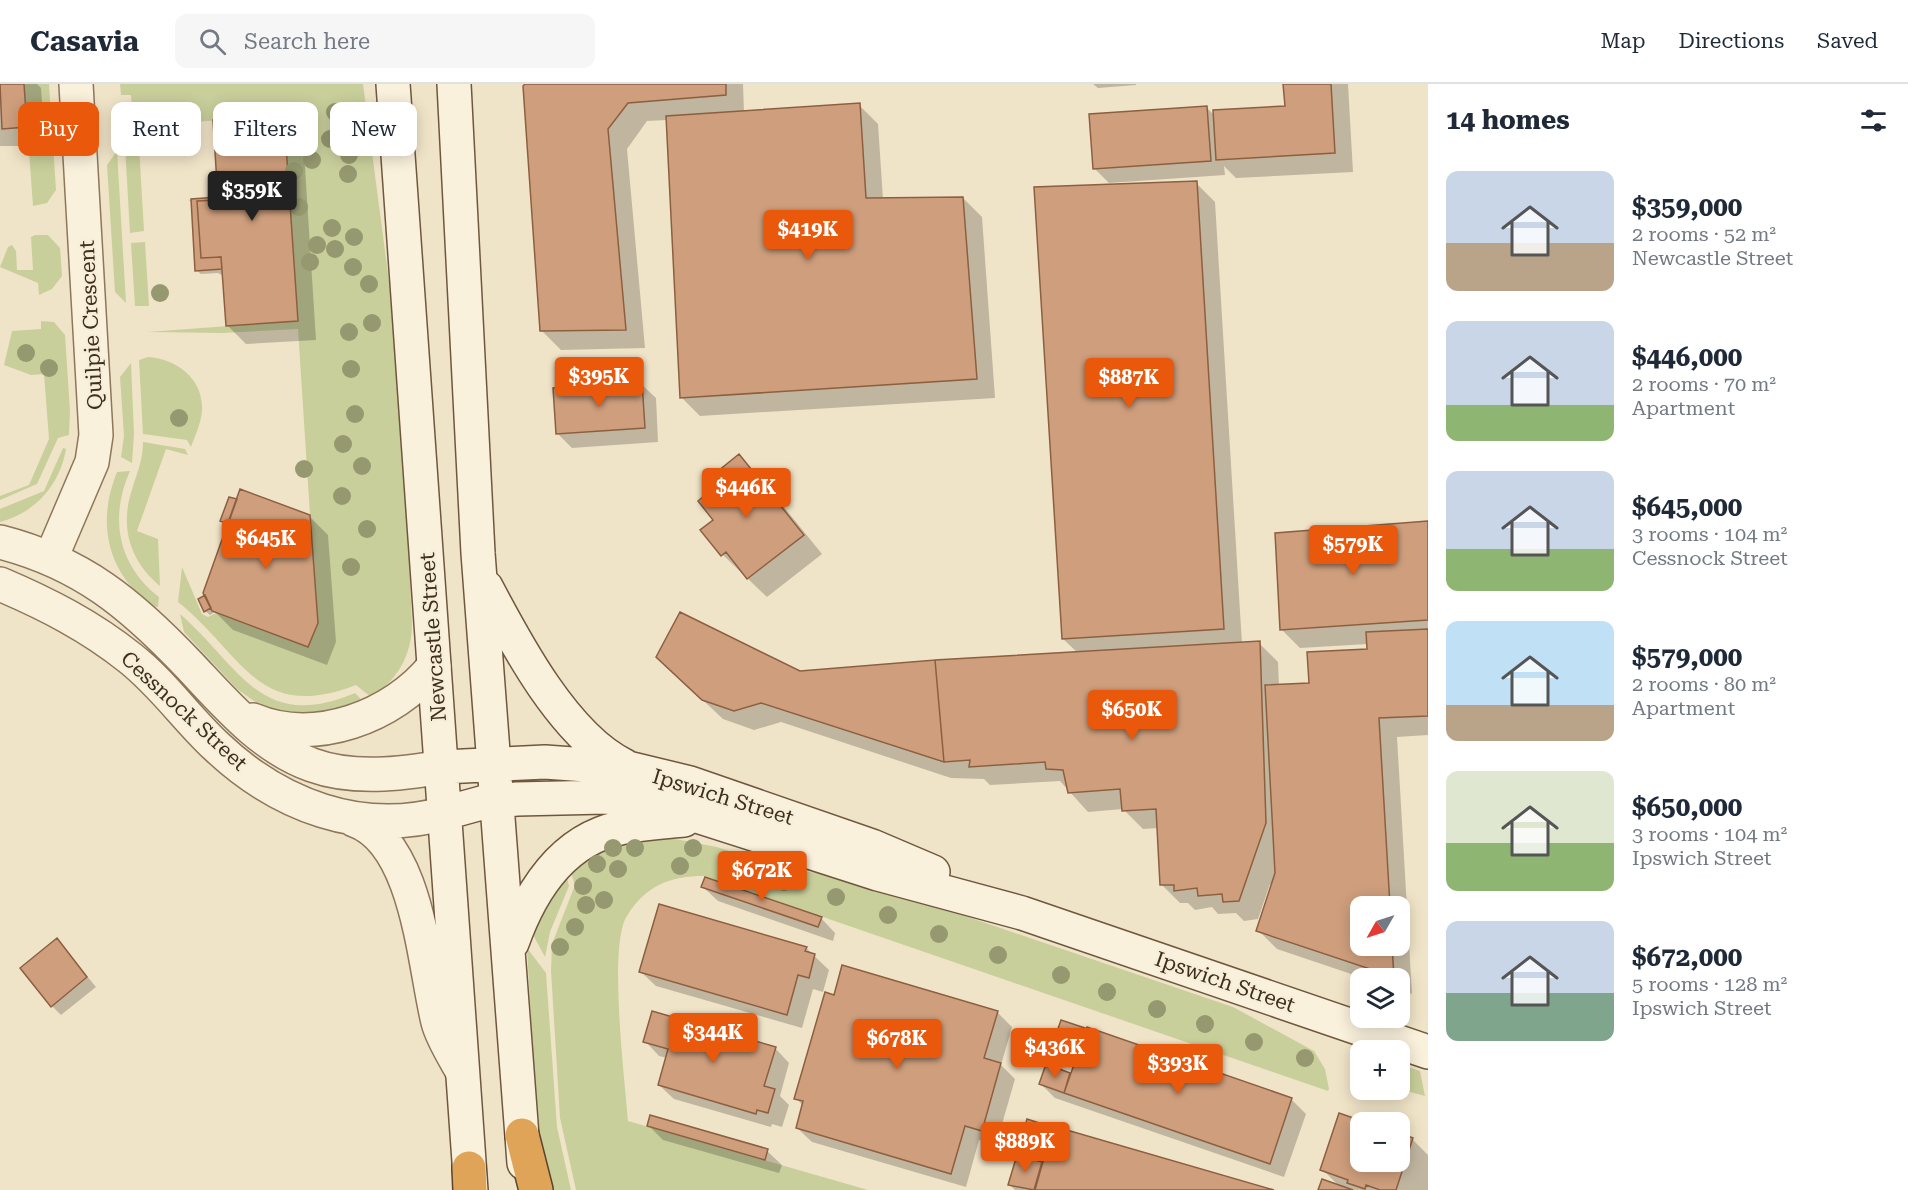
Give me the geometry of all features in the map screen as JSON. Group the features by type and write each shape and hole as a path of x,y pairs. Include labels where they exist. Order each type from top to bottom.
{"highway":[{"path":"522,1135 536,1190"}],"main road":[{"name":"Quilpie Crescent","path":"51,558 88,471 96,435 76,84"},
{"name":"Newcastle Street","path":"393,84 443,767 470,1182"},
{"path":"454,84 479,574 526,1190"},
{"name":"Cessnock Street","path":"0,542 51,558 86,575 108,591 169,645 232,711 271,743 312,765 345,772 378,774 443,767"},
{"path":"479,574 522,655 561,708 600,752 628,768"},
{"name":"Cessnock Street","path":"0,584 56,609 111,643 150,675 215,746 247,771 285,795 345,818 397,823 445,813"},
{"path":"232,711 258,722 289,730 330,729 399,698 416,686 434,666"},
{"name":"Ipswich Street","path":"443,767 545,762 628,768 690,783 873,846 1022,914"},
{"name":"Ipswich Street","path":"445,813 498,800 605,797 663,805 878,874 1022,914 1428,1052"},
{"path":"345,818 370,828 384,840 394,856 415,909 438,1024 462,1071"},
{"path":"508,952 523,913 540,883 559,861 573,850 596,837 620,828 704,818"}],"green space":[{"path":"24,84 49,84 50,102 25,102"},
{"path":"120,84 363,84 365,102 330,102 330,156 372,156 392,304 406,490 412,624 409,646 401,666 388,683 371,697 356,685 323,695 296,696 274,689 255,678 237,662 201,622 178,602 182,567 202,614 208,617 216,613 308,647 317,623 298,329 223,333 147,332 298,321 287,156 318,156 318,102 213,102 213,121 201,121 201,102 131,102 131,95 121,95"},
{"path":"29,156 54,156 56,190 47,203 33,206"},
{"path":"113,156 117,156 126,303 115,292 107,165"},
{"path":"126,156 140,156 144,231 130,233"},
{"path":"48,235 60,248 62,276 52,289 39,295 38,283 0,267 8,247 12,245 16,251 17,270 33,270 31,237"},
{"path":"145,242 149,306 135,306 131,243"},
{"path":"41,321 54,322 65,335 70,411 69,435 58,438 37,484 0,500 0,496 29,485 49,439 44,374 31,375 4,365 12,331 41,329"},
{"path":"148,357 169,362 178,367 187,373 198,389 202,411 191,447 187,440 143,434 139,360"},
{"path":"131,363 134,434 132,463 121,457 124,436 120,377"},
{"path":"143,442 185,449 188,455 166,449 137,531 158,539 160,586 150,577 135,556 128,532 128,506 141,462"},
{"path":"63,448 66,449 63,462 52,486 44,496 24,512 0,522 0,509 44,491"},
{"path":"130,471 120,506 121,540 134,570 159,597 158,607 146,602 125,579 111,550 108,535 108,503 117,472"},
{"path":"180,614 237,673 274,700 296,705 323,703 355,693 360,698 359,704 295,717 261,706 237,689 184,632"},
{"path":"660,836 717,847 785,869 835,875 886,889 1233,1007 1314,1051 1325,1069 1329,1089 1328,1091 704,876 692,876 669,881 650,890 634,906 621,931 619,1014 628,1121 868,1190 576,1190 560,1118 551,971 552,944 575,885 570,870 595,849"},
{"path":"566,874 569,886 550,932 545,957 530,929"},
{"path":"527,948 546,973 557,1127 571,1190 550,1190 537,1127"},
{"path":"1410,1068 1420,1071 1425,1096 1410,1092"}],"building":[{"path":"0,84 24,84 25,102 18,102 18,128 2,129"},
{"path":"525,84 726,84 726,95 628,103 608,129 626,330 540,331 523,86"},
{"path":"1283,84 1331,84 1335,153 1216,160 1213,110 1285,106"},
{"path":"860,103 866,198 963,197 977,379 680,398 666,116"},
{"path":"1207,106 1211,161 1093,169 1089,114"},
{"path":"215,156 287,156 298,321 226,326 221,257 201,258 197,201 218,200"},
{"path":"1197,181 1224,629 1062,639 1034,187"},
{"path":"218,197 218,200 197,201 201,258 221,257 222,269 195,271 191,199"},
{"path":"642,382 645,428 556,434 553,388"},
{"path":"739,454 804,535 747,579 726,552 721,556 700,530 713,520 698,501 718,484 712,476"},
{"path":"240,489 310,515 318,623 308,647 212,611 203,593"},
{"path":"229,497 237,499 228,524 220,521"},
{"path":"1428,521 1428,620 1280,630 1275,533"},
{"path":"205,595 211,608 204,612 198,599"},
{"path":"680,612 800,671 935,660 944,762 761,703 734,711 702,700 656,657"},
{"path":"1428,629 1428,716 1379,718 1389,896 1350,896 1350,956 1393,956 1393,968 1367,968 1256,931 1275,873 1265,685 1309,683 1307,652 1367,649 1366,632"},
{"path":"1260,641 1266,823 1239,901 1223,902 1222,894 1198,896 1197,888 1174,891 1174,885 1160,885 1156,809 1122,811 1120,789 1068,793 1063,770 1046,769 1045,762 969,767 970,760 944,762 935,660"},
{"path":"705,877 822,917 818,927 701,887"},
{"path":"659,904 807,947 805,951 815,954 809,978 798,975 787,1015 639,972"},
{"path":"57,938 87,977 51,1007 20,968"},
{"path":"842,965 998,1011 984,1058 1001,1063 982,1131 965,1126 951,1174 796,1128 803,1101 794,1099 825,992 834,995"},
{"path":"652,1011 776,1047 764,1086 775,1089 768,1113 757,1110 756,1114 658,1085 668,1049 643,1042"},
{"path":"1061,1020 1085,1028 1075,1058 1051,1049"},
{"path":"1087,1027 1292,1098 1270,1164 1064,1093"},
{"path":"1046,1064 1070,1073 1064,1093 1039,1084"},
{"path":"1339,1113 1350,1117 1350,1172 1402,1172 1396,1190 1380,1190 1366,1185 1365,1189 1347,1183 1348,1180 1320,1170"},
{"path":"650,1115 768,1149 765,1160 647,1126"},
{"path":"1027,1119 1052,1127 1046,1147 1021,1140"},
{"path":"1053,1126 1274,1190 1035,1190"},
{"path":"1017,1155 1042,1162 1034,1190 1008,1185"},
{"path":"1322,1179 1353,1190 1318,1190"}]}
